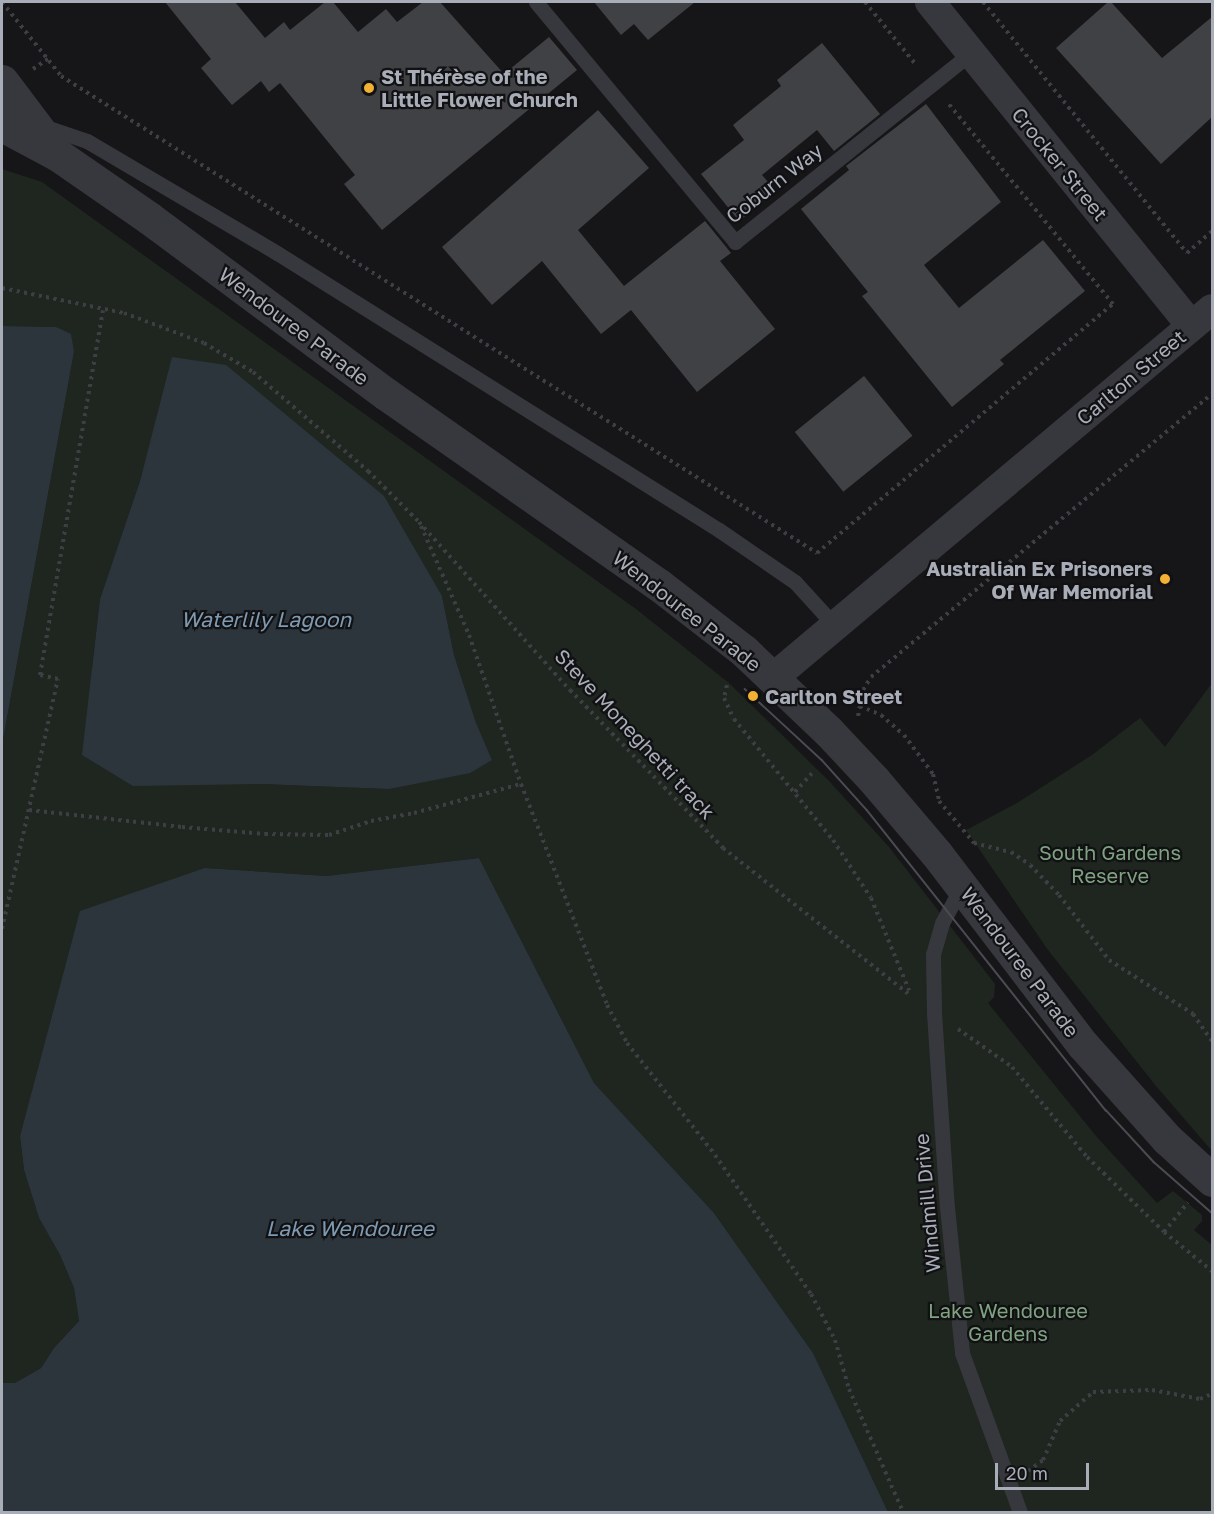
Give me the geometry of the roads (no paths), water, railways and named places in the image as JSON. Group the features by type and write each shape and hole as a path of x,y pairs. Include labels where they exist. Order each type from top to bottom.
{"street":[{"name":"Crocker Street","path":"930,2 971,53 1202,318"},
{"name":"Wendouree Parade","path":"2,81 17,124 57,155 149,218 386,394 659,585 714,627 774,678 874,780 962,886 1083,1045 1167,1139 1212,1180"},
{"name":"Carlton Street","path":"774,678 1202,318"}],"lane":[{"name":"Coburn Way","path":"536,2 735,242 971,53"},
{"path":"17,124 87,141 354,300 776,567 812,599 835,626"},
{"name":"Windmill Drive","path":"962,886 934,943 934,1013 947,1207 962,1353 1020,1512"}],"water":[{"path":"2,326 56,327 71,334 74,352 2,745"},
{"name":"Waterlily Lagoon","path":"172,357 226,365 384,496 442,596 454,655 476,723 492,760 470,773 389,789 261,784 133,786 82,755 100,599 140,481"},
{"name":"Lake Wendouree","path":"479,858 594,1083 714,1213 813,1353 888,1512 2,1512 2,1383 15,1383 41,1368 54,1348 79,1321 74,1288 60,1255 39,1218 24,1170 20,1136 80,911 205,868 326,876"}],"tram line":[{"path":"745,689 822,760 867,810 1106,1110 1154,1162 1212,1213"}],"place":[{"name":"St Thérèse of the Little Flower Church","path":"369,88"},
{"name":"Australian Ex Prisoners Of War Memorial","path":"1165,579"},
{"name":"Carlton Street","path":"753,696"}],"park label":[{"name":"South Gardens Reserve","path":"1110,864"},
{"name":"Lake Wendouree Gardens","path":"1008,1322"}]}
